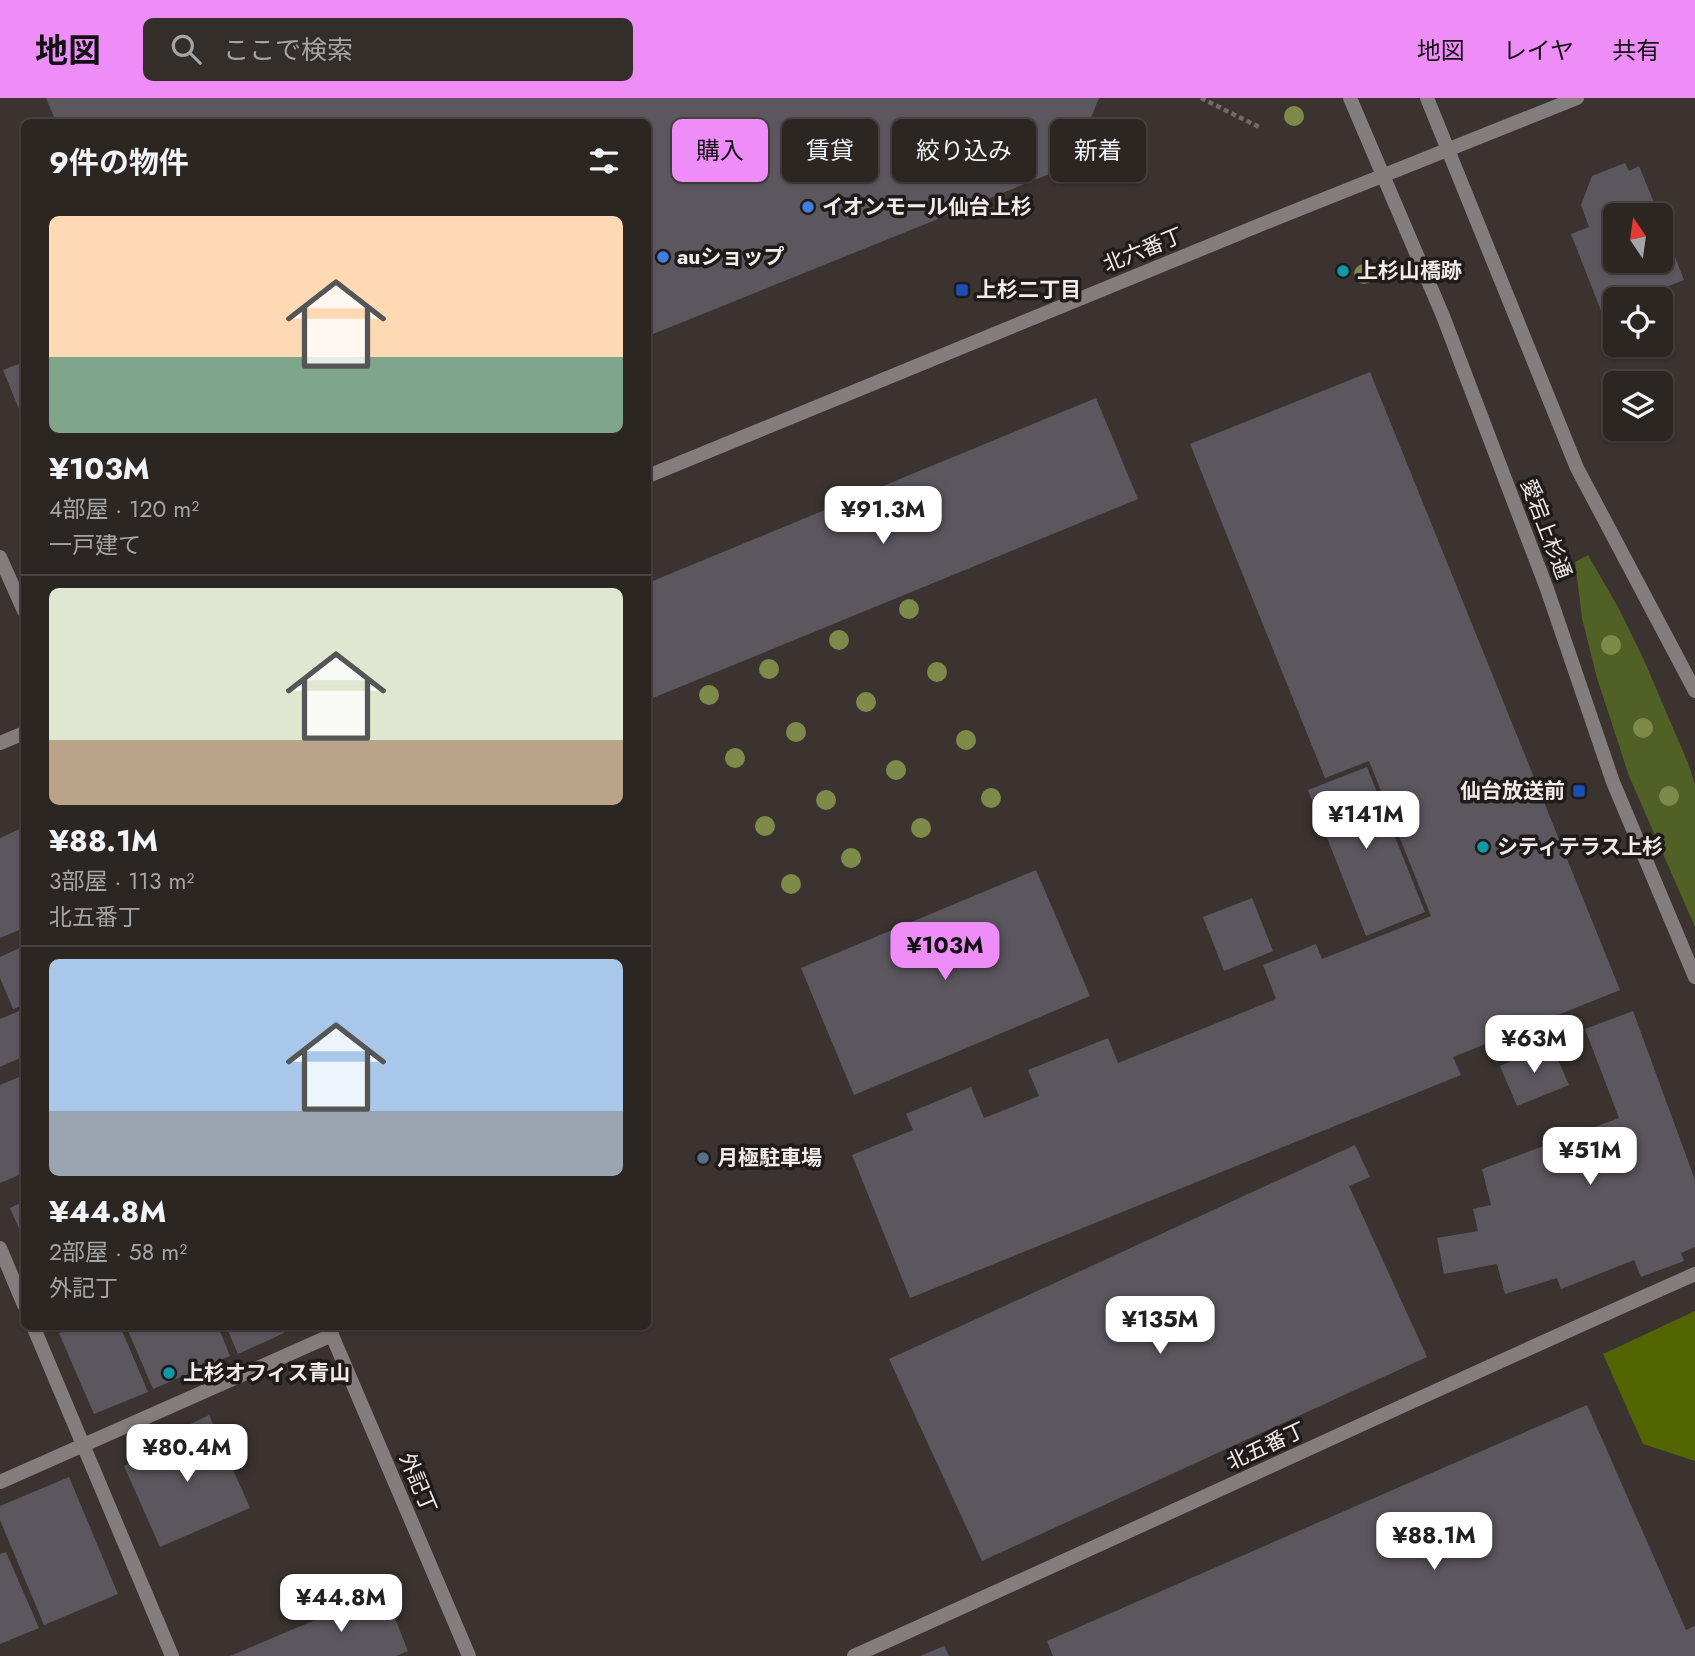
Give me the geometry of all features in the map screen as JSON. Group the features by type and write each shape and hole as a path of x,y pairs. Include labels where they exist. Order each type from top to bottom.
{"street":[{"name":"愛宕上杉通","path":"1350,98 1443,316 1547,589 1613,782 1695,977"},
{"path":"1427,98 1577,468 1695,691"},
{"name":"北六番丁","path":"651,475 1577,98"},
{"path":"0,557 21,604"},
{"path":"0,743 21,734"},
{"path":"0,1248 21,1299"},
{"name":"北五番丁","path":"855,1656 1528,1348 1695,1275"},
{"path":"35,1330 172,1656"},
{"path":"0,1482 330,1331"},
{"name":"外記丁","path":"330,1331 469,1656"}],"path":[{"path":"1201,98 1261,128"}],"green space":[{"path":"1588,555 1644,660 1695,784 1695,927 1629,776 1597,678 1582,618 1575,562"},
{"path":"1695,1311 1695,1461 1643,1444 1603,1354"}],"building":[{"name":"イオンモール仙台上杉","path":"46,98 1099,98 1090,119 1050,119 1050,174 1036,179 1036,119 892,119 892,182 1030,182 651,335 651,119 55,119"},
{"path":"1625,163 1629,171 1639,166 1654,203 1603,203 1603,273 1673,273 1673,252 1684,280 1666,287 1603,287 1602,313 1571,234 1589,227 1581,205 1592,176"},
{"path":"21,363 21,414 3,370"},
{"name":"シティテラス上杉","path":"1370,372 1620,990 1453,1057 1461,1075 910,1298 852,1155 913,1130 906,1114 971,1087 984,1118 1039,1096 1028,1070 1108,1038 1118,1063 1276,999 1263,965 1316,944 1322,959 1431,916 1369,761 1325,778 1190,444"},
{"path":"1096,398 1138,499 651,699 651,582"},
{"path":"1367,767 1425,912 1366,936 1308,790"},
{"path":"21,828 21,929 0,938 0,838"},
{"path":"1036,870 1090,996 854,1095 801,968"},
{"path":"1252,898 1273,951 1224,971 1203,917"},
{"path":"21,947 21,1006 13,1009 0,978 0,957"},
{"path":"21,1010 21,1057 0,1067 0,1019"},
{"path":"1633,1011 1695,1180 1695,1247 1681,1253 1684,1261 1641,1277 1634,1260 1561,1289 1557,1278 1505,1294 1497,1264 1444,1274 1437,1238 1478,1231 1473,1209 1491,1205 1482,1169 1619,1118 1585,1029"},
{"path":"1551,1044 1569,1085 1517,1106 1500,1066"},
{"path":"21,1076 21,1174 0,1183 0,1085"},
{"path":"1355,1145 1370,1177 1349,1186 1427,1357 982,1561 889,1359"},
{"path":"21,1202 21,1233 10,1208"},
{"path":"65,1330 122,1330 148,1392 94,1414 59,1333"},
{"name":"上杉オフィス青山","path":"128,1330 220,1330 230,1356 153,1389"},
{"path":"228,1330 283,1330 284,1333 238,1354"},
{"path":"1587,1405 1686,1630 1695,1626 1695,1656 1053,1656 1047,1641"},
{"path":"209,1415 250,1508 160,1547 124,1466 185,1439 180,1429"},
{"path":"69,1477 118,1594 44,1625 0,1520 0,1506"},
{"path":"6,1552 39,1628 0,1644 0,1554"},
{"path":"384,1591 408,1651 396,1656 230,1656"},
{"path":"944,1646 949,1656 920,1656"}],"place":[{"name":"イオンモール仙台上杉","path":"808,207"},
{"name":"auショップ","path":"663,257"},
{"name":"上杉山橋跡","path":"1343,271"},
{"name":"上杉二丁目","path":"962,290"},
{"name":"仙台放送前","path":"1579,791"},
{"name":"シティテラス上杉","path":"1483,847"},
{"name":"月極駐車場","path":"703,1158"},
{"name":"上杉オフィス青山","path":"169,1373"}]}
